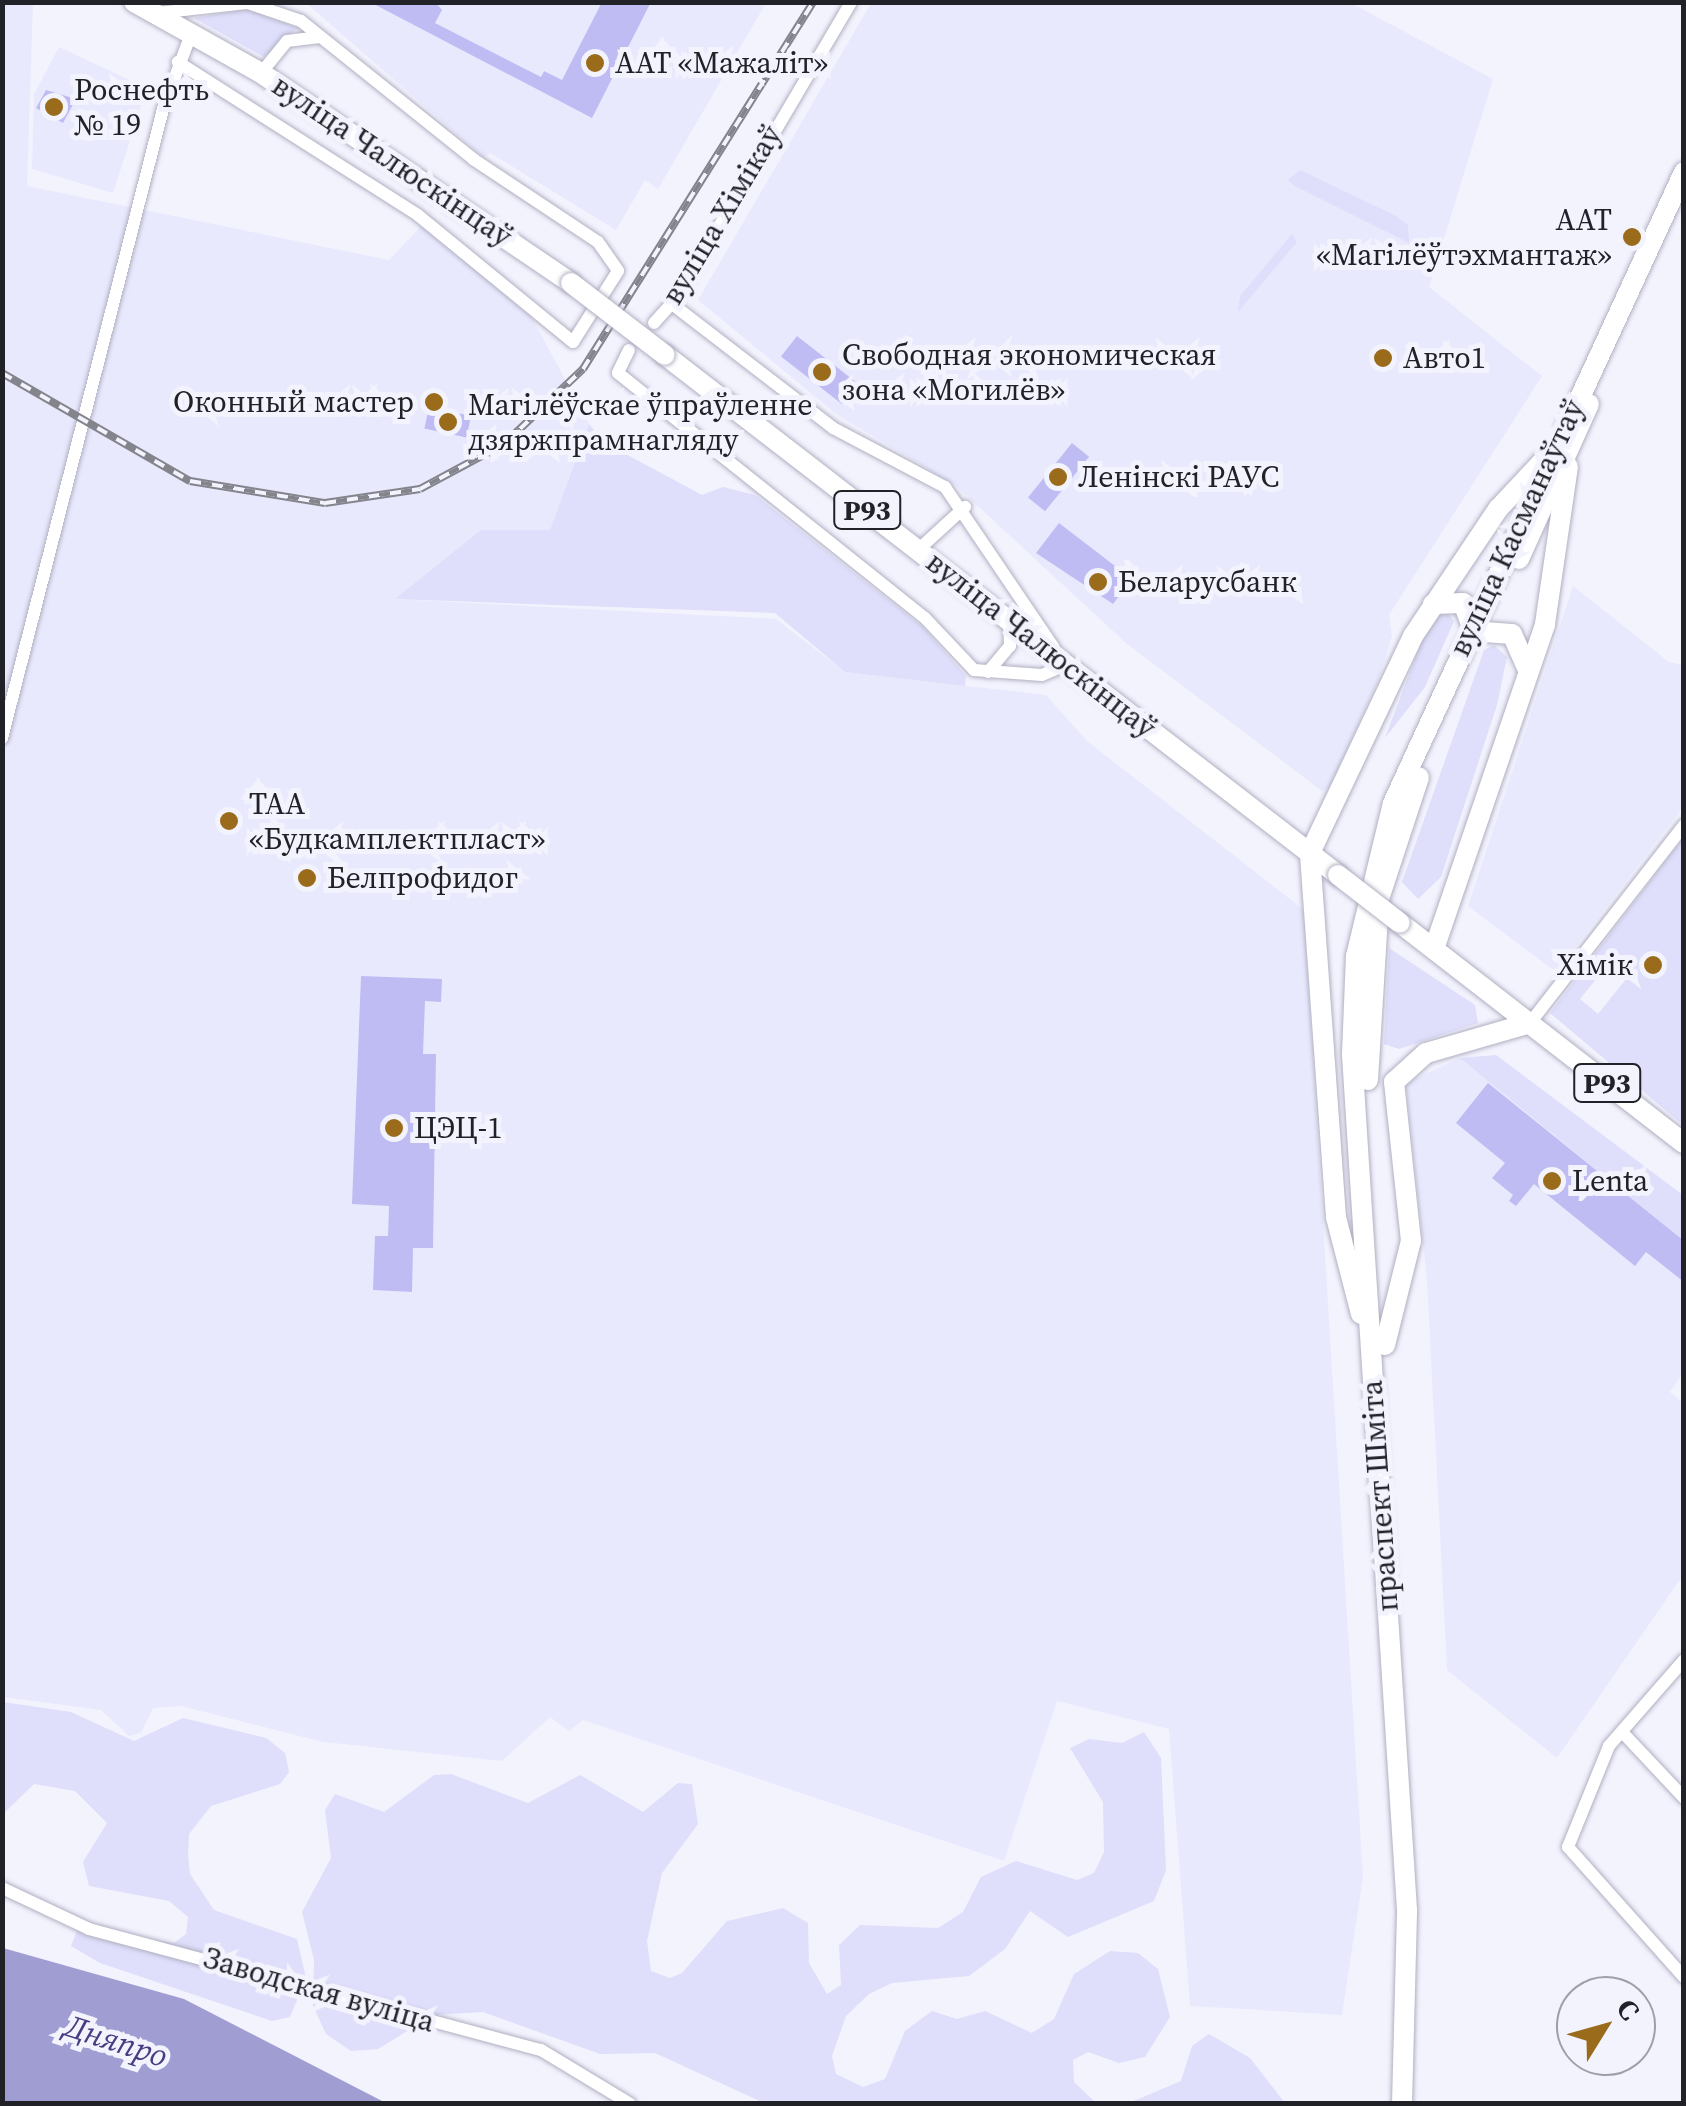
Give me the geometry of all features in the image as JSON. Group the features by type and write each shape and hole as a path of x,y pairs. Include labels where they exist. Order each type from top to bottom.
{"main road":[{"name":"вуліца Чалюскінцаў","path":"134,2 261,73 571,283 1684,1144"},
{"name":"вуліца Касманаўтаў","path":"1372,894 1393,802 1562,450 1684,172"},
{"name":"вуліца Касманаўтаў","path":"1606,347 1684,203"},
{"path":"1378,1342 1336,1217 1310,854 1433,604 1498,509 1562,450"},
{"path":"1434,949 1528,672 1558,566 1562,450"},
{"path":"1433,604 1463,603 1478,629 1512,634 1528,672"},
{"name":"праспект Шміта","path":"1372,894 1352,1054 1378,1342 1419,1952 1415,2104"},
{"path":"1378,1342 1411,1241 1394,1082 1426,1053 1530,1023"},
{"name":"праспект Шміта","path":"1378,1342 1407,1910 1402,2104"}],"street":[{"name":"вуліца Хімікаў","path":"654,323 672,304 850,2"},
{"path":"154,14 248,3 277,8 617,260 618,271 573,342 418,215 178,62"},
{"path":"2,738 178,62 191,34"},
{"path":"261,73 286,41 320,37"},
{"path":"629,350 618,373 925,618 974,670 1042,675 1067,666 964,507 945,487 832,428 672,304"},
{"path":"918,550 964,507"},
{"path":"988,672 1010,646 1009,621"},
{"path":"1530,1023 1684,825"},
{"path":"1684,1660 1624,1734 1609,1746 1568,1847 1684,1978"},
{"path":"1624,1734 1684,1798"},
{"name":"Заводская вуліца","path":"2,1888 89,1929 541,2050 630,2104"}],"shaded area":[{"path":"33,2 27,186 389,260 424,223 531,316 589,424 550,530 481,531 396,599 776,619 845,672 1046,695 1087,741 1304,910 1363,1877 1342,2015 1190,2006 1169,1729 1057,1701 1004,1861 583,1720 569,1731 550,1717 502,1761 323,1742 181,1706 153,1708 141,1733 129,1736 101,1710 3,1697 2,3"},
{"name":"ААТ «Мажаліт»","path":"306,3 766,3 658,189 645,180 616,230 490,153 484,158"},
{"path":"871,3 1351,3 1493,79 1429,287 1542,376 1389,615 1392,636 1379,679 1329,788 1322,791 1127,644 955,485 836,414 698,300"},
{"path":"247,9 298,28 264,57 194,18"},
{"path":"59,47 147,88 113,193 32,169 34,94"},
{"path":"1300,170 1396,216 1408,225 1409,243 1293,185 1288,180"},
{"path":"1292,234 1297,242 1238,312 1240,296"},
{"path":"589,424 605,443 702,495 723,487 755,495 923,627 966,676 965,686 845,672 775,613 395,599 481,530 550,530"},
{"path":"1573,586 1669,662 1683,665 1684,806 1556,972 1468,906"},
{"path":"1447,612 1454,621 1425,687 1385,738 1426,630 1435,614"},
{"path":"1494,645 1507,657 1497,705 1441,877 1418,899 1402,882 1484,650"},
{"name":"Хімік","path":"1683,838 1683,1125 1550,1013","holes":["1613,958 1631,973 1598,1014 1580,999"]},
{"path":"1389,948 1475,1005 1478,1023 1399,1049 1384,1044"},
{"path":"1496,1055 1683,1195 1683,1241 1460,1058"},
{"path":"1460,1058 1683,1241 1683,1373 1670,1392 1683,1403 1683,1575 1557,1758 1447,1670 1427,1280 1406,1083"},
{"path":"3,1702 71,1712 134,1741 183,1718 266,1738 285,1753 289,1772 280,1784 211,1806 189,1834 188,1855 190,1874 214,1910 297,1939 306,1978 290,2017 272,2021 100,1963 71,1946 78,1928 174,1943 186,1934 188,1917 169,1901 89,1886 83,1862 107,1823 75,1791 34,1784 3,1814"},
{"path":"1144,1732 1161,1758 1166,1870 1154,1901 1068,1937 1030,1911 1005,1949 969,1976 892,1983 869,1994 846,2016 832,2056 836,2074 863,2087 885,2079 905,2031 932,2011 957,2019 985,2011 1032,2033 1054,2019 1074,1974 1110,1951 1138,1953 1158,1969 1170,2017 1145,2057 1119,2063 1088,2052 1073,2060 1074,2082 1096,2103 764,2103 655,2053 600,2054 483,2012 433,2015 378,2049 351,2051 326,2034 313,2006 314,1960 302,1912 331,1858 325,1810 335,1794 384,1812 434,1775 451,1774 528,1803 580,1775 643,1812 678,1783 692,1784 698,1824 662,1873 647,1941 651,1971 670,1978 682,1973 727,1921 783,1908 808,1923 809,1963 827,1994 841,1985 839,1945 860,1925 938,1928 963,1912 981,1877 1016,1861 1077,1880 1094,1873 1104,1852 1103,1802 1070,1748 1089,1739 1122,1743"},
{"path":"1209,2034 1250,2058 1285,2103 1129,2103 1181,2081 1192,2046"}],"water":[{"name":"Дняпро","path":"3,1948 184,1999 386,2103 3,2103"}],"building":[{"name":"ААТ «Мажаліт»","path":"370,2 435,2 442,10 435,23 541,77 544,71 562,80 602,2 651,2 592,118"},
{"name":"Роснефть № 19","path":"46,90 76,99 63,123 36,108"},
{"name":"Свободная экономическая зона «Могилёв»","path":"797,336 858,384 842,405 781,356"},
{"name":"Магілёўскае ўпраўленне дзяржпрамнагляду","path":"429,407 471,416 466,437 424,429"},
{"name":"Ленінскі РАУС","path":"1072,443 1089,457 1045,511 1028,497"},
{"path":"1059,523 1132,579 1113,604 1036,553"},
{"name":"ЦЭЦ-1","path":"361,976 442,979 441,1002 425,1001 423,1054 436,1054 433,1248 413,1248 412,1292 373,1290 375,1236 388,1236 389,1206 352,1204"},
{"name":"Lenta","path":"1488,1083 1684,1241 1684,1282 1646,1252 1635,1266 1534,1184 1516,1206 1509,1201 1513,1195 1492,1178 1505,1163 1456,1123"}],"railway":[{"path":"2,373 190,481 325,503 420,489 504,444 583,369 813,2"}],"place":[{"name":"ААТ «Мажаліт»","path":"595,63"},
{"name":"Роснефть № 19","path":"54,107"},
{"name":"ААТ «Магілёўтэхмантаж»","path":"1632,237"},
{"name":"Авто1","path":"1383,358"},
{"name":"Свободная экономическая зона «Могилёв»","path":"822,372"},
{"name":"Оконный мастер","path":"434,402"},
{"name":"Магілёўскае ўпраўленне дзяржпрамнагляду","path":"448,422"},
{"name":"Ленінскі РАУС","path":"1058,477"},
{"name":"Беларусбанк","path":"1098,582"},
{"name":"ТАА «Будкамплектпласт»","path":"229,821"},
{"name":"Белпрофидог","path":"307,878"},
{"name":"Хімік","path":"1653,965"},
{"name":"ЦЭЦ-1","path":"394,1128"},
{"name":"Lenta","path":"1552,1181"}]}
